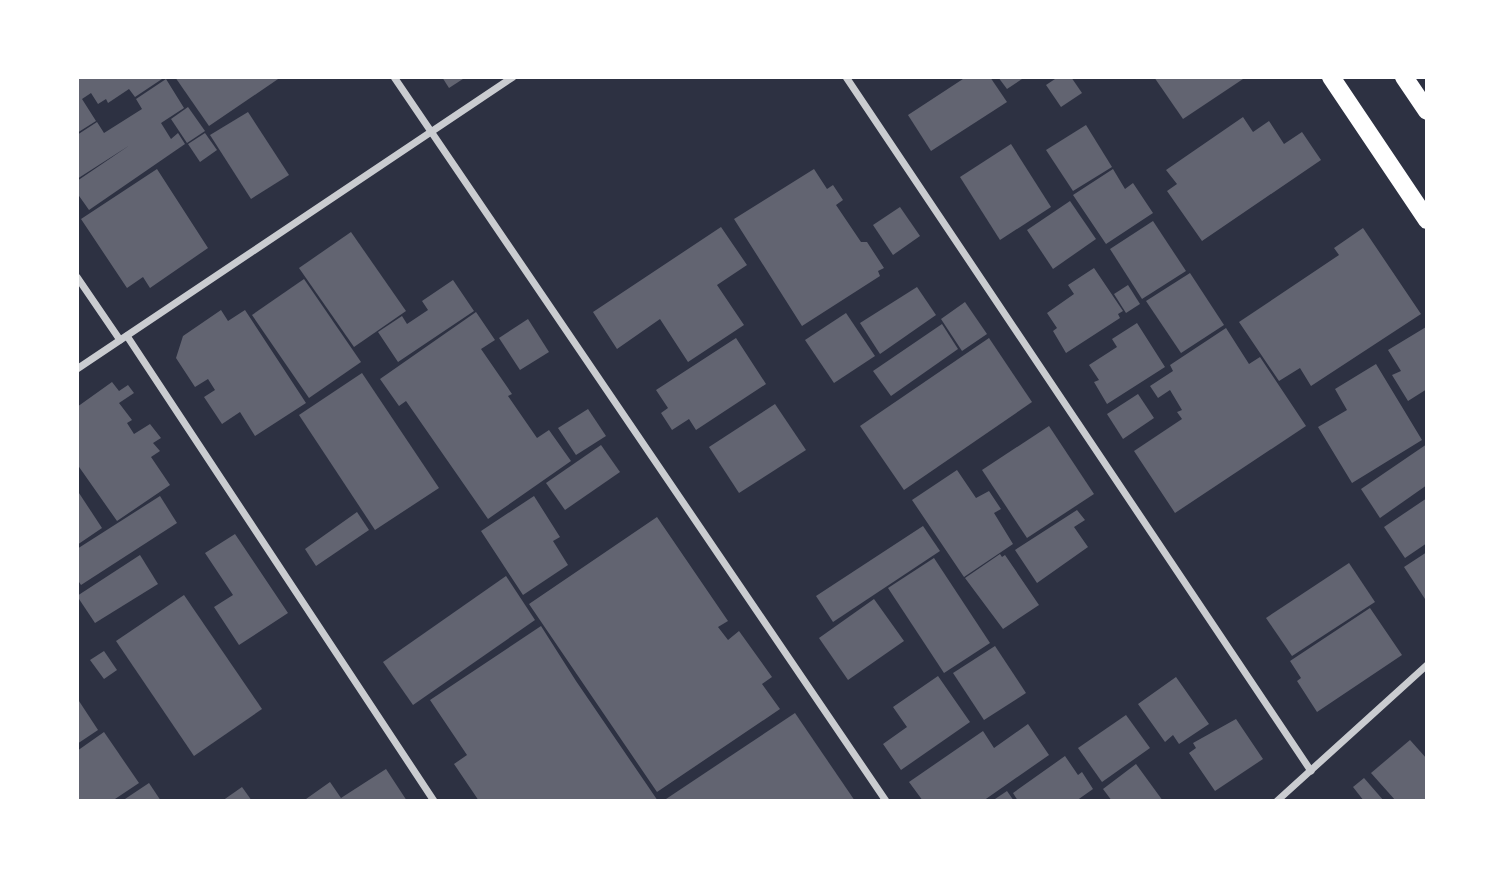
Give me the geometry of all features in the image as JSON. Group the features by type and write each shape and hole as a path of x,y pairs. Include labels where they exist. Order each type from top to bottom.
{"main road":[{"path":"1331,77 1427,219"},
{"path":"1404,77 1427,111"}],"street":[{"path":"394,77 886,801"},
{"path":"77,369 513,77"},
{"path":"846,77 1311,771"},
{"path":"77,277 123,338 434,801"},
{"path":"1277,801 1427,665"}],"building":[{"path":"165,77 135,97 129,89 108,103 106,99 98,104 91,93 82,99 96,121 77,133 77,79"},
{"path":"175,77 281,77 209,126"},
{"path":"442,77 466,77 449,88"},
{"path":"966,77 990,77 1007,102 931,151 908,115"},
{"path":"998,77 1025,77 1007,89"},
{"path":"1058,77 1071,77 1082,93 1061,107 1046,85"},
{"path":"1154,77 1246,77 1183,119"},
{"path":"166,79 184,108 161,123 171,139 178,133 185,144 89,210 77,193 77,181 130,145 77,179 77,135 97,122 104,133 142,109 136,99"},
{"path":"188,107 205,131 187,143 171,119"},
{"path":"248,112 289,175 251,199 210,135"},
{"path":"1243,117 1253,132 1269,121 1284,144 1302,132 1321,160 1202,241 1167,191 1177,184 1166,170"},
{"path":"1086,125 1112,167 1073,191 1046,150"},
{"path":"205,133 217,150 200,162 188,144"},
{"path":"1011,144 1051,207 1000,240 960,177"},
{"path":"157,169 208,248 150,288 143,277 127,288 81,219"},
{"path":"814,169 827,189 833,185 843,200 836,205 861,242 867,242 884,268 878,271 880,276 802,326 734,219"},
{"path":"1113,169 1125,189 1133,183 1153,213 1106,244 1073,195"},
{"path":"1070,201 1096,239 1053,269 1027,230"},
{"path":"900,207 920,236 893,255 873,225"},
{"path":"1153,221 1186,271 1142,299 1110,249"},
{"path":"721,227 747,265 717,285 744,325 688,362 660,319 617,349 593,312"},
{"path":"1363,228 1421,314 1311,386 1300,368 1279,381 1239,322 1339,255 1334,248"},
{"path":"351,232 406,311 354,347 299,268"},
{"path":"1094,268 1123,311 1118,314 1120,318 1066,353 1053,331 1057,328 1047,313 1074,294 1068,285"},
{"path":"1190,273 1224,325 1181,353 1146,301"},
{"path":"304,279 361,362 309,398 252,315"},
{"path":"453,280 474,311 398,362 378,332 402,316 407,324 428,310 422,301"},
{"path":"1128,285 1140,304 1126,313 1114,294"},
{"path":"917,287 936,315 880,354 860,323"},
{"path":"965,302 987,334 962,351 941,319"},
{"path":"221,310 228,321 245,310 306,403 255,436 240,412 222,424 204,397 215,390 208,379 195,387 176,358 183,336"},
{"path":"476,312 495,340 481,349 512,394 508,396 537,438 549,430 571,461 488,519 406,401 399,406 380,379"},
{"path":"846,313 875,356 834,383 805,340"},
{"path":"528,319 549,352 520,370 499,338"},
{"path":"1137,323 1165,367 1107,404 1094,382 1099,380 1089,365 1117,347 1112,339"},
{"path":"942,324 958,349 891,396 873,371"},
{"path":"1426,327 1427,389 1408,401 1392,375 1401,371 1388,350"},
{"path":"1226,328 1249,364 1260,357 1306,426 1175,513 1134,451 1182,419 1177,412 1182,410 1170,390 1158,398 1150,386 1173,371 1170,365"},
{"path":"736,338 766,384 696,430 689,419 672,430 661,413 668,408 656,390"},
{"path":"989,338 1032,402 904,490 860,426"},
{"path":"1376,364 1422,440 1352,483 1318,427 1347,410 1335,389"},
{"path":"362,373 439,488 375,530 299,415"},
{"path":"112,382 119,391 128,385 134,393 119,403 132,420 127,423 134,434 150,424 161,438 153,443 160,451 151,457 170,485 117,521 77,464 77,407"},
{"path":"1138,394 1154,418 1123,439 1107,414"},
{"path":"775,404 806,450 739,493 709,447"},
{"path":"588,409 606,436 576,455 558,428"},
{"path":"1049,426 1094,494 1027,538 982,470"},
{"path":"1427,444 1427,485 1380,518 1361,489"},
{"path":"601,445 620,472 565,510 546,483"},
{"path":"957,470 976,498 989,491 1001,509 994,513 1013,544 964,577 912,500"},
{"path":"77,490 102,528 77,545"},
{"path":"160,496 177,523 81,585 77,579 77,549"},
{"path":"534,496 560,537 553,541 568,565 523,595 481,531"},
{"path":"1427,498 1427,543 1405,558 1384,527"},
{"path":"1077,510 1085,520 1074,527 1088,547 1037,583 1015,550"},
{"path":"357,512 369,530 316,566 305,549"},
{"path":"657,517 728,621 718,627 728,640 739,631 772,677 762,684 780,709 657,792 529,604"},
{"path":"923,526 940,551 833,622 816,596"},
{"path":"235,534 288,613 239,645 214,607 233,595 205,553"},
{"path":"1427,552 1427,602 1404,567"},
{"path":"1000,554 1002,557 1005,555 1039,605 1003,629 965,578"},
{"path":"140,555 158,584 95,623 77,596"},
{"path":"934,558 990,643 944,673 888,588"},
{"path":"1349,563 1375,602 1292,656 1266,618"},
{"path":"506,576 535,620 413,705 383,662"},
{"path":"184,595 262,709 194,756 116,641"},
{"path":"874,599 904,641 848,680 819,638"},
{"path":"1370,608 1402,655 1317,712 1297,681 1301,678 1290,661"},
{"path":"541,626 658,801 479,801 454,764 467,755 430,700"},
{"path":"995,646 1026,693 984,720 953,673"},
{"path":"104,651 117,670 104,679 90,660"},
{"path":"938,676 970,722 901,770 883,744 907,727 893,707"},
{"path":"1176,677 1209,724 1179,744 1173,735 1165,742 1138,704"},
{"path":"77,698 98,730 77,744"},
{"path":"795,713 855,801 663,801"},
{"path":"1126,715 1150,748 1102,782 1078,748"},
{"path":"1236,719 1263,759 1215,791 1189,753 1196,748 1193,743"},
{"path":"1028,724 1049,755 983,801 923,801 909,782 983,731 994,748"},
{"path":"104,732 139,783 112,801 77,801 77,751"},
{"path":"1410,740 1427,759 1427,801 1396,801 1371,773"},
{"path":"1065,756 1078,775 1082,772 1093,789 1076,801 1018,801 1013,793"},
{"path":"1136,764 1163,801 1112,801 1103,789"},
{"path":"386,769 407,801 306,799 330,782 341,798"},
{"path":"1364,778 1384,801 1364,801 1353,787"},
{"path":"149,783 161,801 122,801"},
{"path":"242,787 252,801 222,801"},
{"path":"1007,791 1014,801 992,801"}]}
